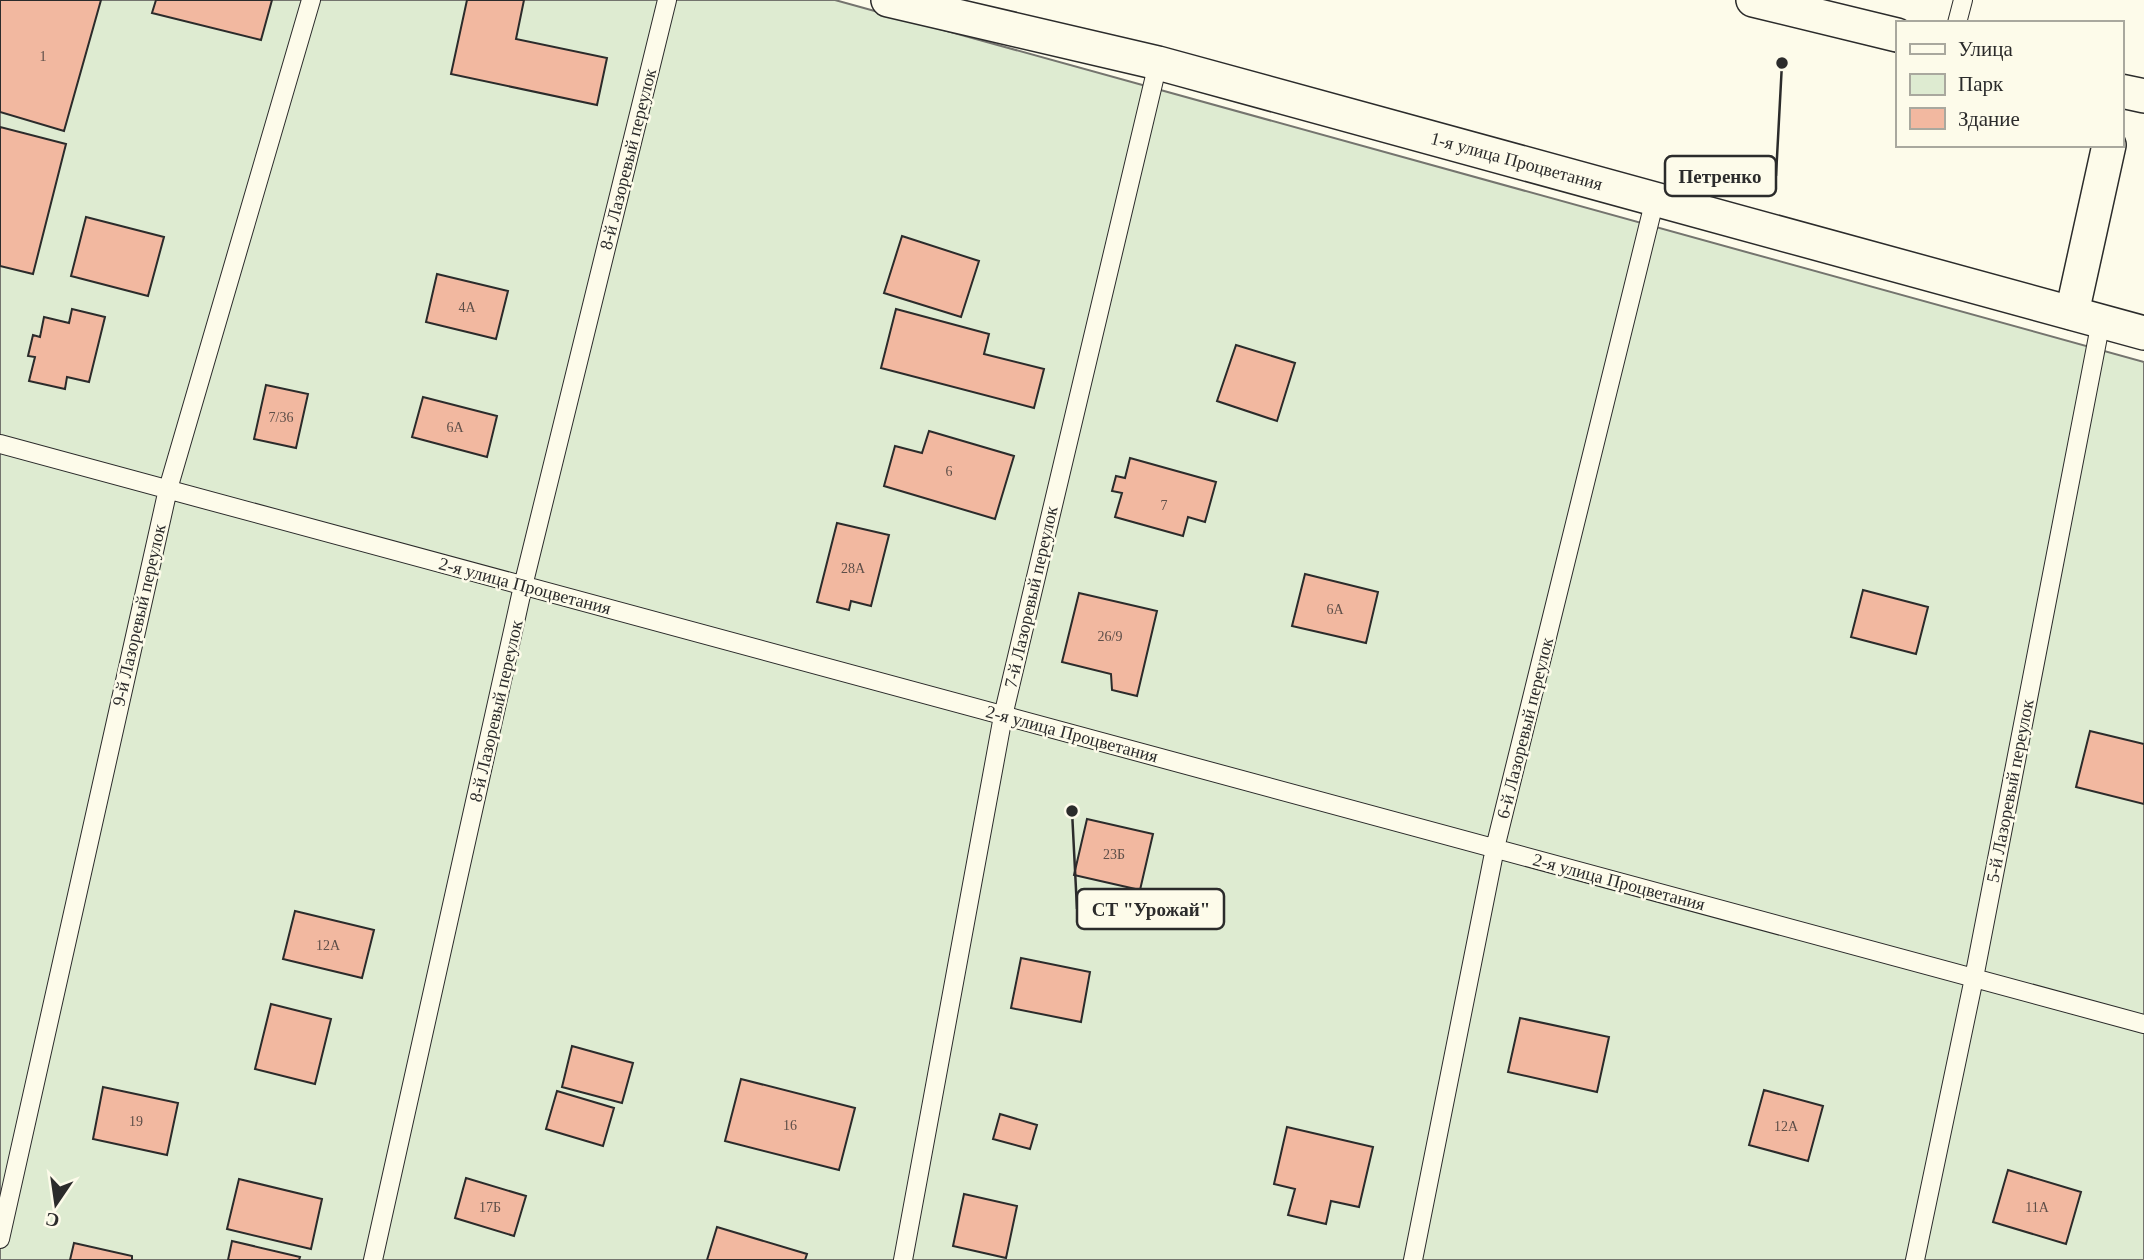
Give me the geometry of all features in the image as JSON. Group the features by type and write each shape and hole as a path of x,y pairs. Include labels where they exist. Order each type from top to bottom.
{"street":[{"name":"1-я улица Процветания","path":"888,0 1158,63 2144,333"},
{"path":"1753,0 1896,35"},
{"path":"2123,91 2144,96"},
{"path":"2087,317 2109,147"}],"lane":[{"name":"9-й Лазоревый переулок","path":"0,1239 168,489 311,0"},
{"name":"8-й Лазоревый переулок","path":"373,1260 523,586 667,0"},
{"path":"1958,21 1963,0"},
{"name":"7-й Лазоревый переулок","path":"903,1260 1003,716 1158,63"},
{"name":"6-й Лазоревый переулок","path":"1413,1260 1495,848 1655,199"},
{"name":"5-й Лазоревый переулок","path":"1915,1260 1973,978 2087,317"},
{"name":"2-я улица Процветания","path":"0,444 2144,1024"}],"green space":[{"path":"0,0 835,0 2144,362 2144,1260 0,1260"}],"building":[{"path":"0,0 101,0 64,131 0,112"},
{"path":"156,0 272,0 261,40 152,13"},
{"path":"467,0 524,0 516,39 607,58 597,105 451,74"},
{"path":"0,127 66,144 33,274 0,266"},
{"path":"86,217 164,237 148,296 71,276"},
{"path":"902,236 979,261 961,317 884,293"},
{"path":"437,274 508,291 496,339 426,322"},
{"path":"72,309 105,317 89,382 67,377 65,389 29,381 35,357 28,356 33,335 40,337 44,317 69,323"},
{"path":"896,309 989,334 984,354 1044,369 1034,408 881,368"},
{"path":"1236,345 1295,363 1277,421 1217,401"},
{"path":"266,385 308,394 296,448 254,439"},
{"path":"423,397 497,416 487,457 412,437"},
{"path":"929,431 1014,456 995,519 884,486 895,446 922,453"},
{"path":"1130,458 1216,482 1205,522 1188,517 1183,536 1115,517 1122,493 1112,491 1116,476 1125,478"},
{"path":"837,523 889,535 871,606 851,601 849,610 817,602"},
{"path":"1305,574 1378,592 1366,643 1292,626"},
{"path":"1863,590 1928,607 1916,654 1851,637"},
{"path":"1079,593 1157,611 1137,696 1112,690 1111,674 1062,662"},
{"path":"2090,731 2144,744 2144,804 2076,787"},
{"path":"1087,819 1153,834 1140,890 1074,875"},
{"path":"295,911 374,930 362,978 283,959"},
{"path":"1021,958 1090,972 1081,1022 1011,1008"},
{"path":"271,1004 331,1019 315,1084 255,1069"},
{"path":"1520,1018 1609,1037 1597,1092 1508,1072"},
{"path":"572,1046 633,1063 622,1103 562,1087"},
{"path":"741,1079 855,1108 839,1170 725,1141"},
{"path":"103,1087 178,1103 167,1155 93,1139"},
{"path":"1764,1090 1823,1106 1808,1161 1749,1145"},
{"path":"557,1091 614,1108 603,1146 546,1129"},
{"path":"1000,1114 1037,1125 1030,1149 993,1139"},
{"path":"1287,1127 1373,1147 1359,1207 1331,1201 1326,1224 1288,1215 1295,1189 1274,1184"},
{"path":"2008,1170 2081,1192 2066,1244 1993,1222"},
{"path":"466,1178 526,1196 514,1236 455,1218"},
{"path":"239,1179 322,1199 311,1249 227,1229"},
{"path":"964,1194 1017,1206 1006,1258 953,1246"},
{"path":"717,1227 807,1254 805,1260 707,1260"},
{"path":"232,1241 300,1257 299,1260 228,1260"},
{"path":"74,1243 132,1256 132,1260 70,1260"}],"place":[{"name":"Петренко","path":"1782,63"},
{"name":"СТ \"Урожай\"","path":"1072,811"}]}
